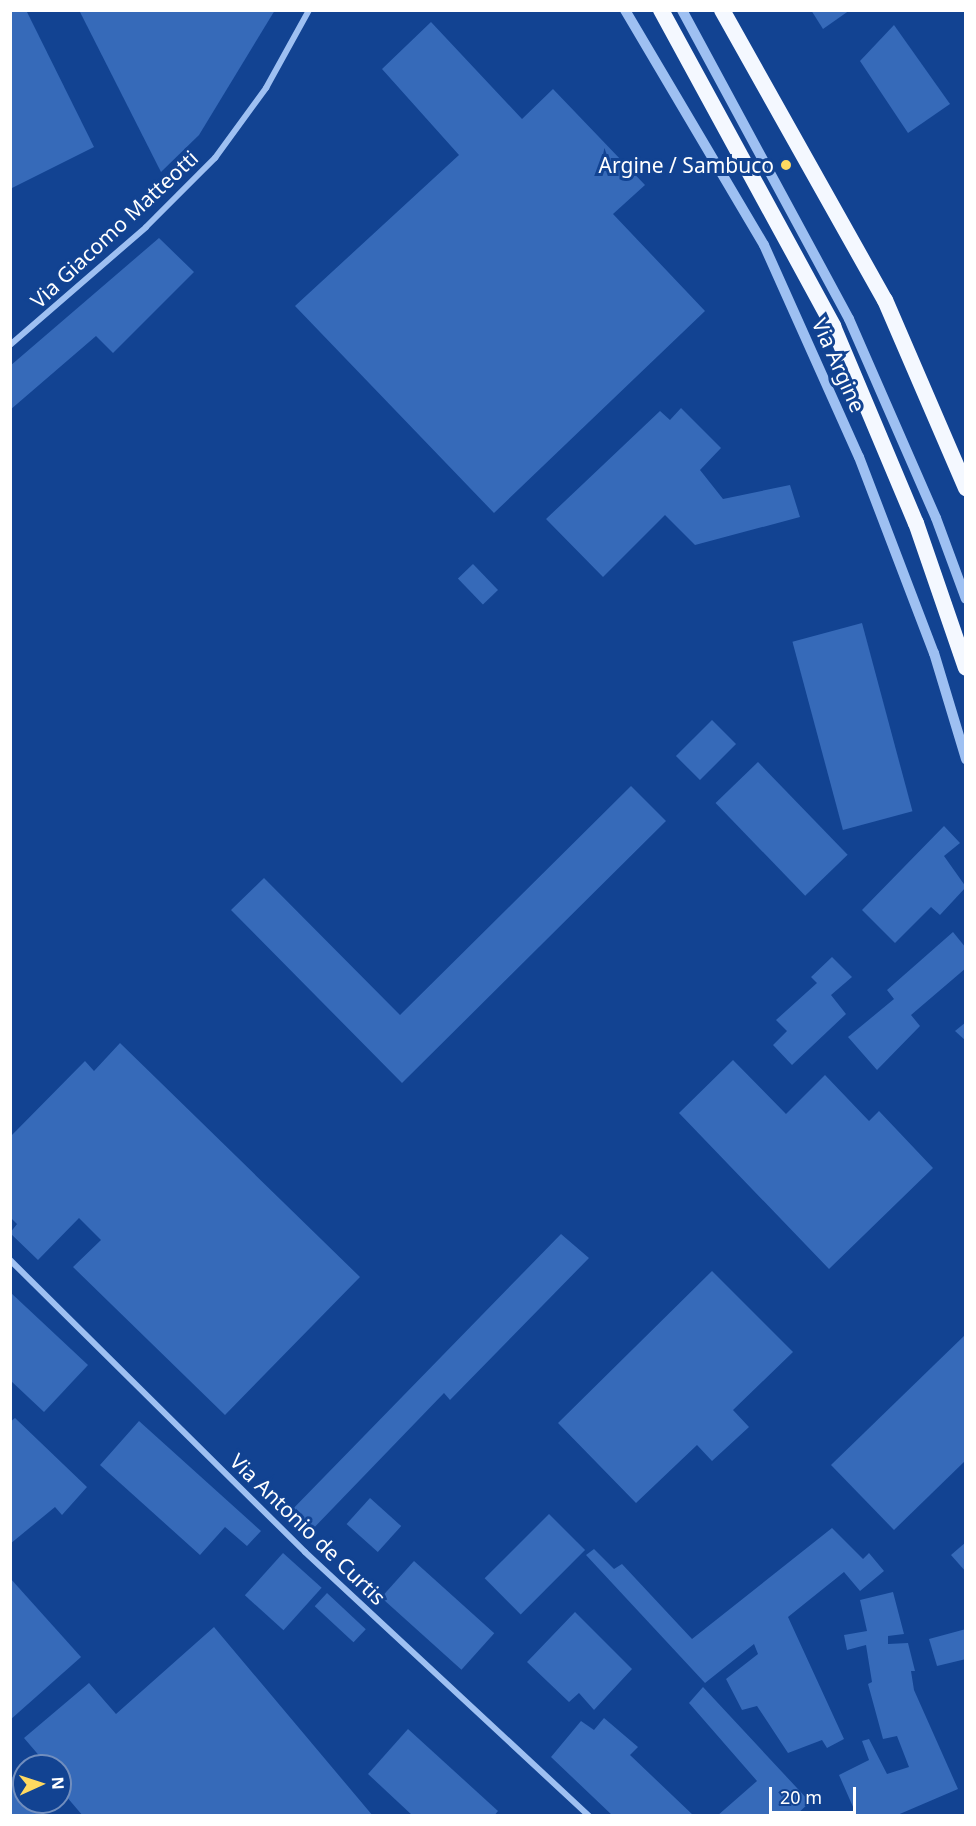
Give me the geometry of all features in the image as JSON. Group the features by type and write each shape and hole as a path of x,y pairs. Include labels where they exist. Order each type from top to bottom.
{"highway":[{"path":"661,10 833,326 916,523 966,668"},
{"path":"722,10 885,300 966,488"}],"street":[{"name":"Via Giacomo Matteotti","path":"10,345 146,227 215,158 266,88 309,10"},
{"name":"Via Argine","path":"625,10 764,245 859,457 934,653 966,759"},
{"path":"682,10 849,319 936,518 966,598"},
{"name":"Via Antonio de Curtis","path":"10,1260 305,1552 589,1815"}],"building":[{"path":"10,10 26,10 94,147 10,189"},
{"path":"79,10 275,10 199,135 161,172"},
{"path":"811,10 850,10 823,29"},
{"path":"431,22 522,119 553,89 645,185 613,214 705,311 494,513 295,306 459,155 382,69"},
{"path":"894,25 950,104 908,133 860,61"},
{"path":"159,238 194,272 113,353 96,336 10,410 10,366"},
{"path":"681,408 721,448 700,470 723,499 790,485 800,517 695,545 665,515 603,577 546,519 660,411 670,420"},
{"path":"473,564 498,590 483,604 458,579"},
{"path":"862,623 912,811 843,830 792,642"},
{"path":"712,720 736,744 700,780 676,756"},
{"path":"758,762 848,855 805,896 716,803"},
{"path":"631,786 666,821 402,1083 231,910 264,878 400,1015"},
{"path":"944,826 960,843 944,856 966,887 940,915 931,907 895,943 862,910"},
{"path":"953,932 966,948 966,968 911,1015 920,1026 877,1070 848,1037 894,999 887,990"},
{"path":"832,957 852,977 831,995 846,1014 792,1065 773,1045 787,1031 776,1020 817,983 811,977"},
{"path":"966,1022 966,1041 955,1031"},
{"path":"120,1043 360,1277 225,1415 73,1267 101,1240 79,1218 38,1260 10,1233 17,1224 10,1217 10,1137 85,1061 94,1071"},
{"path":"733,1060 786,1114 825,1075 869,1121 879,1111 933,1168 829,1269 679,1113"},
{"path":"561,1234 589,1258 450,1400 444,1393 307,1535 285,1517"},
{"path":"712,1271 793,1352 733,1410 749,1427 712,1461 697,1445 636,1503 558,1423"},
{"path":"10,1292 88,1365 44,1412 10,1380"},
{"path":"966,1334 966,1460 894,1530 831,1465"},
{"path":"15,1418 87,1487 62,1515 55,1507 10,1544 10,1422"},
{"path":"139,1421 261,1531 247,1546 225,1527 200,1555 100,1465"},
{"path":"370,1498 401,1526 378,1552 347,1524"},
{"path":"549,1514 585,1550 521,1614 485,1578"},
{"path":"832,1528 863,1559 869,1553 884,1571 860,1591 844,1572 788,1617 844,1739 827,1748 822,1740 788,1753 757,1706 742,1710 726,1679 758,1654 754,1644 705,1683 586,1555 594,1549 614,1569 622,1564 692,1639"},
{"path":"966,1542 966,1572 951,1555"},
{"path":"283,1553 322,1588 284,1630 245,1595"},
{"path":"414,1561 494,1633 461,1670 381,1597"},
{"path":"10,1578 81,1657 10,1720"},
{"path":"893,1592 904,1634 888,1636 888,1644 908,1643 915,1671 911,1671 914,1690 958,1789 895,1816 857,1816 839,1775 869,1760 862,1741 869,1739 887,1774 909,1767 897,1736 883,1739 868,1684 872,1682 866,1645 847,1650 844,1635 867,1631 860,1600"},
{"path":"327,1593 366,1629 353,1642 315,1606"},
{"path":"575,1612 632,1669 594,1710 579,1693 569,1702 527,1662"},
{"path":"214,1627 373,1816 83,1816 72,1803 72,1754 38,1754 24,1738 89,1683 116,1714"},
{"path":"966,1629 966,1659 937,1666 929,1639"},
{"path":"703,1687 810,1802 795,1816 717,1816 757,1781 689,1703"},
{"path":"604,1718 638,1747 630,1755 694,1816 613,1816 551,1757 581,1721 594,1730"},
{"path":"408,1729 498,1811 494,1816 413,1816 368,1774"},
{"path":"10,1774 12,1776 12,1814 44,1814 46,1816 10,1816"}],"place":[{"name":"Argine / Sambuco","path":"786,165"}]}
